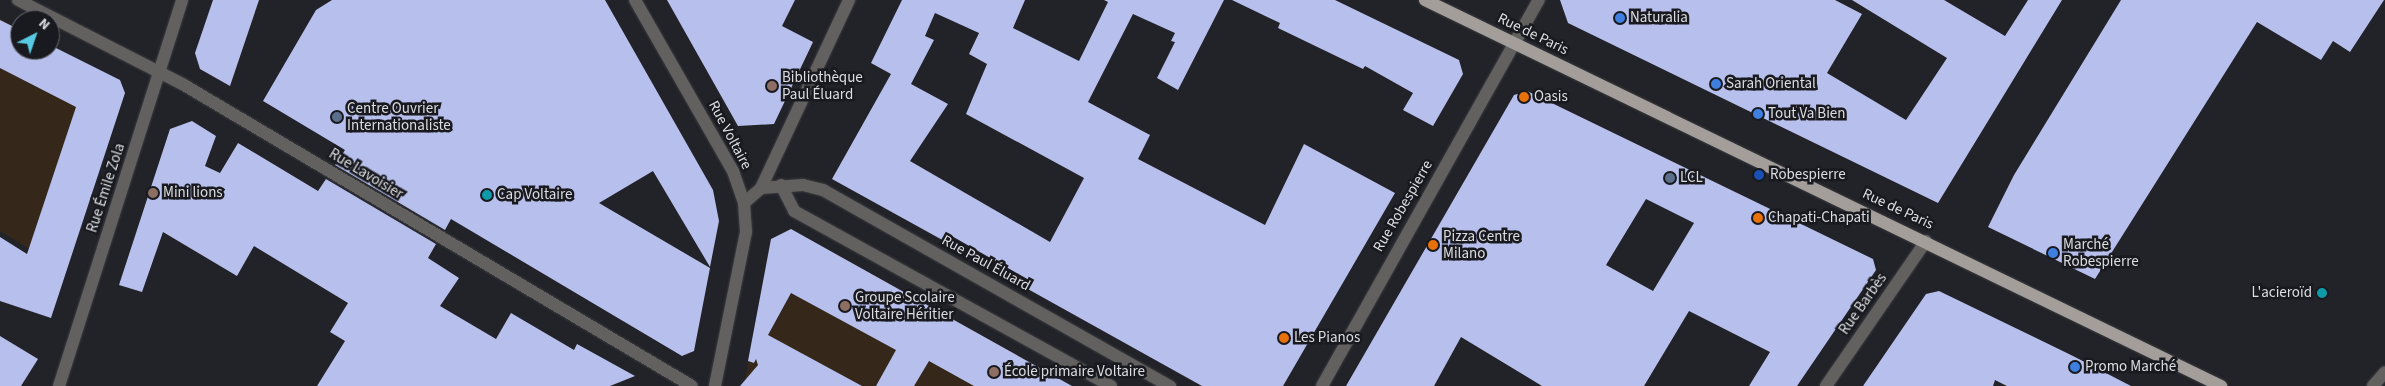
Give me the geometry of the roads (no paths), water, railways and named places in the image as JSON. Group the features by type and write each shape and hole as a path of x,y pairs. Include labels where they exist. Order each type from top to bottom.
{"main road":[{"name":"Rue de Paris","path":"1425,0 1926,240 2221,386"}],"street":[{"name":"Rue Lavoisier","path":"18,0 159,72 692,386"},
{"name":"Rue Émile Zola","path":"59,386 182,0"},
{"name":"Rue Voltaire","path":"635,0 733,170 744,203 746,232 715,386"},
{"path":"744,203 761,188 849,0"},
{"name":"Rue Robespierre","path":"1322,386 1539,0"},
{"name":"Rue Paul Éluard","path":"761,188 803,184 823,190 1170,386"},
{"path":"781,186 794,211 1111,386"},
{"name":"Rue Barbès","path":"1826,386 1926,240"},
{"path":"2373,386 2385,372"}],"place":[{"name":"Naturalia","path":"1620,18"},
{"name":"Sarah Oriental","path":"1716,84"},
{"name":"Bibliothèque Paul Éluard","path":"772,86"},
{"name":"Oasis","path":"1524,97"},
{"name":"Tout Va Bien","path":"1758,114"},
{"name":"Centre Ouvrier Internationaliste","path":"337,117"},
{"name":"Robespierre","path":"1759,175"},
{"name":"LCL","path":"1670,178"},
{"name":"Mini lions","path":"153,193"},
{"name":"Cap Voltaire","path":"487,195"},
{"name":"Chapati-Chapati","path":"1758,218"},
{"name":"Pizza Centre Milano","path":"1433,245"},
{"name":"Marché Robespierre","path":"2053,253"},
{"name":"L'acieroïd","path":"2322,293"},
{"name":"Groupe Scolaire Voltaire Héritier","path":"845,306"},
{"name":"Les Pianos","path":"1284,338"},
{"name":"Promo Marché","path":"2075,367"},
{"name":"École primaire Voltaire","path":"994,372"}]}
